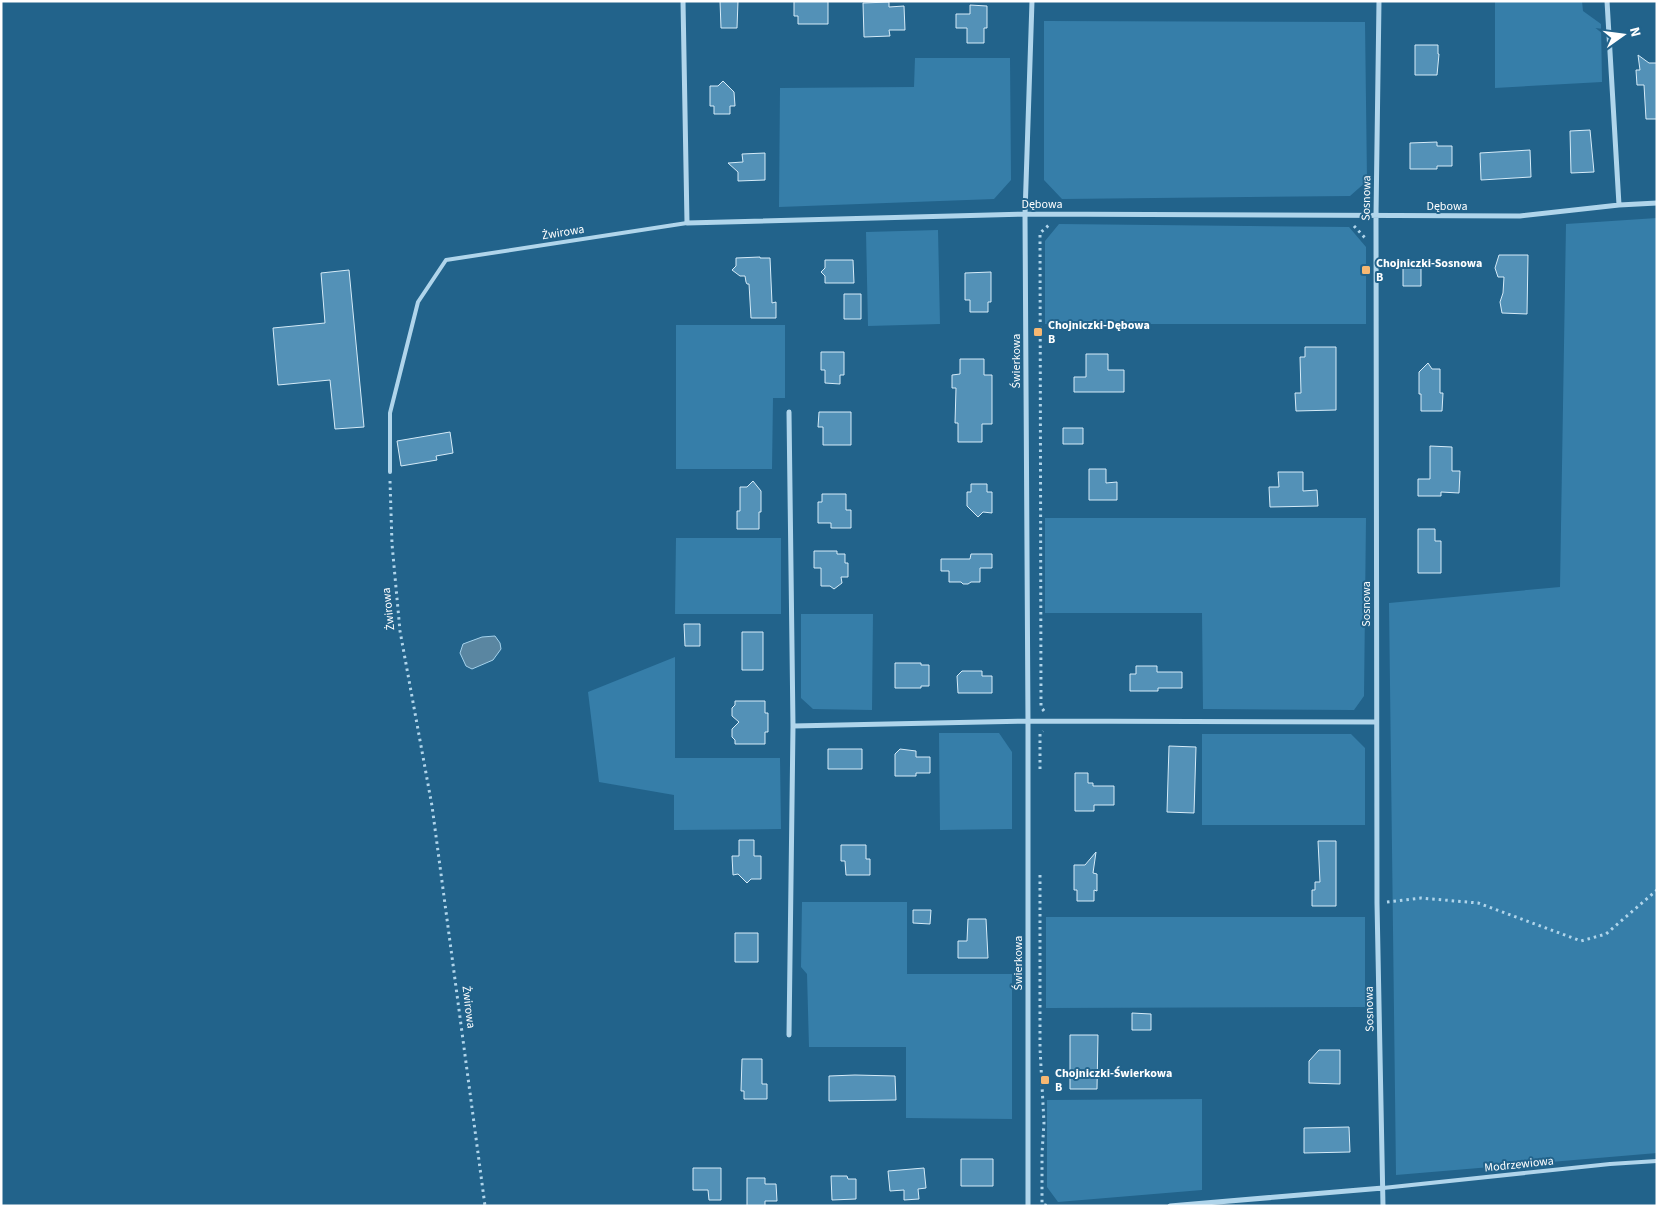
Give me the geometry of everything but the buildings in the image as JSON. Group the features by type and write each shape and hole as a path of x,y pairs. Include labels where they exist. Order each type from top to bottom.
{"street":[{"path":"683,1 687,223"},
{"name":"Świerkowa","path":"1028,1206 1025,214 1032,1"},
{"name":"Sosnowa","path":"1378,1 1376,215 1376,903 1383,1206"},
{"path":"1607,1 1619,205"},
{"name":"Dębowa","path":"687,223 1025,214 1520,216 1619,205 1657,203"},
{"path":"789,412 793,726 789,1035"},
{"path":"793,726 1028,721 1376,722"},
{"path":"1170,1206 1383,1188"}],"lane":[{"name":"Żwirowa","path":"390,472 390,413 418,302 446,260 687,223"},
{"name":"Modrzewiowa","path":"1383,1188 1610,1164 1657,1161"}],"path":[{"path":"1040,773 1040,734 1045,730 1045,721 1044,712 1041,707 1040,233 1052,221"},
{"path":"1351,222 1369,242"},
{"name":"Żwirowa","path":"390,472 392,544 400,631 432,806 485,1206"},
{"path":"1040,872 1040,1048 1044,1123 1042,1204 1048,1206"},
{"path":"1376,903 1420,898 1478,904 1581,941 1606,934 1657,890"}],"shaded area":[{"path":"1495,1 1582,1 1583,11 1601,24 1602,82 1495,88"},
{"path":"1044,21 1365,22 1367,181 1350,196 1062,199 1044,180"},
{"path":"915,58 1010,58 1011,180 994,199 779,207 780,88 914,87"},
{"path":"1657,218 1657,1153 1396,1175 1389,603 1560,587 1566,224"},
{"path":"1059,224 1349,227 1366,247 1366,324 1045,324 1045,241"},
{"path":"938,230 940,324 868,326 866,232"},
{"path":"676,325 785,325 785,398 773,398 772,469 676,469"},
{"path":"1045,518 1366,518 1364,696 1354,710 1203,709 1202,613 1045,613"},
{"path":"676,538 781,538 781,614 675,614"},
{"path":"801,614 873,614 872,710 813,709 801,698"},
{"path":"495,636 500,643 501,649 493,660 472,669 466,666 460,653 463,644 482,637"},
{"path":"675,657 675,758 780,758 781,829 674,830 674,795 599,782 588,692"},
{"path":"939,733 999,733 1012,752 1012,829 940,830"},
{"path":"1202,734 1351,734 1365,748 1365,825 1202,825"},
{"path":"802,902 907,902 907,974 1012,974 1012,1119 906,1118 906,1047 809,1047 807,974 801,967"},
{"path":"1046,917 1365,917 1365,1007 1046,1008"},
{"path":"1202,1099 1202,1190 1058,1202 1047,1187 1047,1100"}],"place":[{"name":"Chojniczki-Sosnowa B","path":"1366,270"},
{"name":"Chojniczki-Dębowa B","path":"1038,332"},
{"name":"Chojniczki-Świerkowa B","path":"1045,1080"}]}
